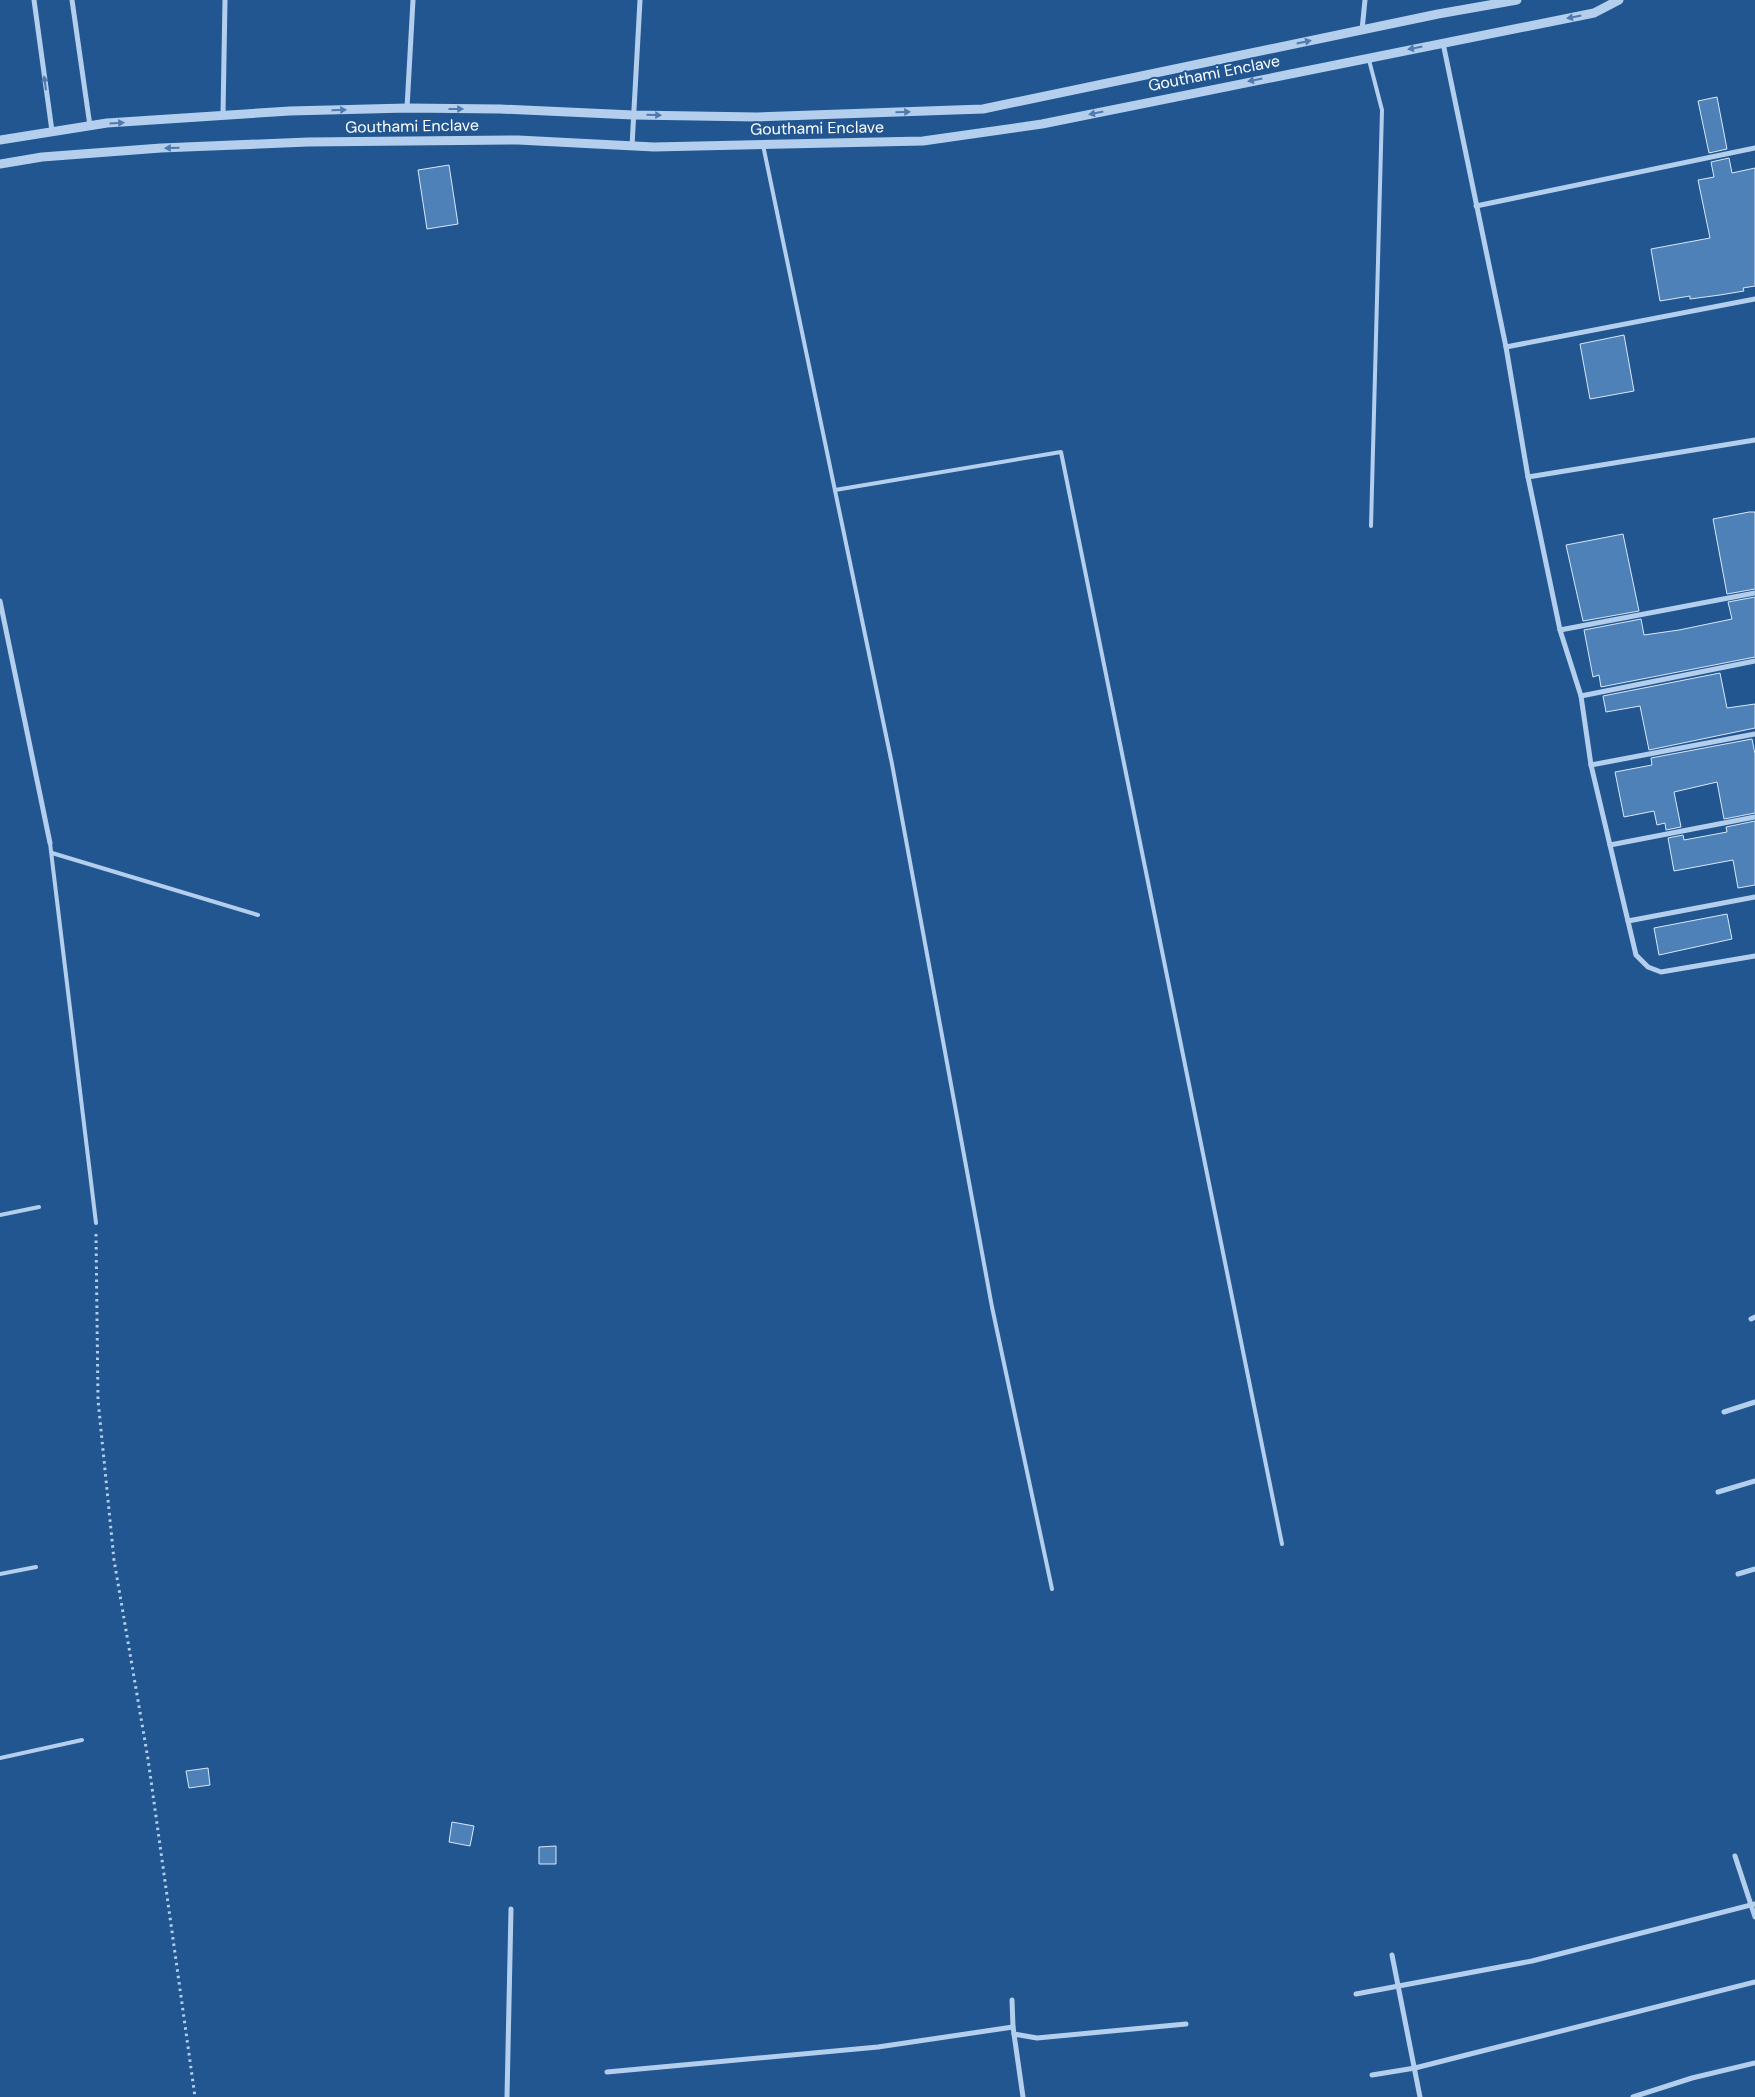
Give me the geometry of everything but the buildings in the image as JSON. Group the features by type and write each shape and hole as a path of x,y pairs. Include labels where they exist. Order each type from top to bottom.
{"street":[{"path":"34,0 52,131"},
{"path":"72,0 90,126"},
{"path":"223,115 225,0"},
{"path":"408,108 413,0"},
{"path":"632,146 640,0"},
{"path":"1362,30 1365,0"},
{"name":"Gouthami Enclave","path":"0,140 90,126 223,115 408,108 757,117 983,109 1515,0"},
{"name":"Gouthami Enclave","path":"0,164 42,157 161,148 308,142 518,140 632,146 923,142 1042,124 1594,13 1620,0"},
{"path":"1443,43 1506,346 1528,477 1560,630 1581,696 1591,765 1636,955 1648,967 1661,972 1755,956"},
{"path":"1476,206 1755,148"},
{"path":"1506,346 1755,299"},
{"path":"1528,477 1755,440"},
{"path":"1560,630 1755,594"},
{"path":"0,601 50,842"},
{"path":"1581,696 1755,661"},
{"path":"1591,765 1755,734"},
{"path":"1610,845 1755,817"},
{"path":"1628,921 1755,897"},
{"path":"1724,1412 1755,1402"},
{"path":"1718,1492 1755,1480"},
{"path":"1738,1574 1755,1569"},
{"path":"1735,1856 1753,1905 1755,1917"},
{"path":"1356,1994 1532,1961 1753,1905"},
{"path":"507,2097 511,1909"},
{"path":"1392,1954 1420,2097"},
{"path":"1372,2075 1415,2068 1755,1982"},
{"path":"1012,2000 1013,2027 1023,2097"},
{"path":"1014,2034 1037,2038 1186,2024"},
{"path":"607,2072 878,2047 1013,2027"},
{"path":"1633,2097 1692,2078 1755,2063"}],"lane":[{"path":"1368,58 1382,110 1370,526"},
{"path":"763,144 892,764 992,1307 1052,1589"},
{"path":"835,490 1061,452 1282,1544"},
{"path":"50,842 96,1223"},
{"path":"52,853 258,915"},
{"path":"0,1215 39,1207"},
{"path":"0,1574 36,1567"},
{"path":"0,1758 82,1740"}],"path":[{"path":"96,1223 98,1400 114,1560 148,1758 195,2097"}]}
